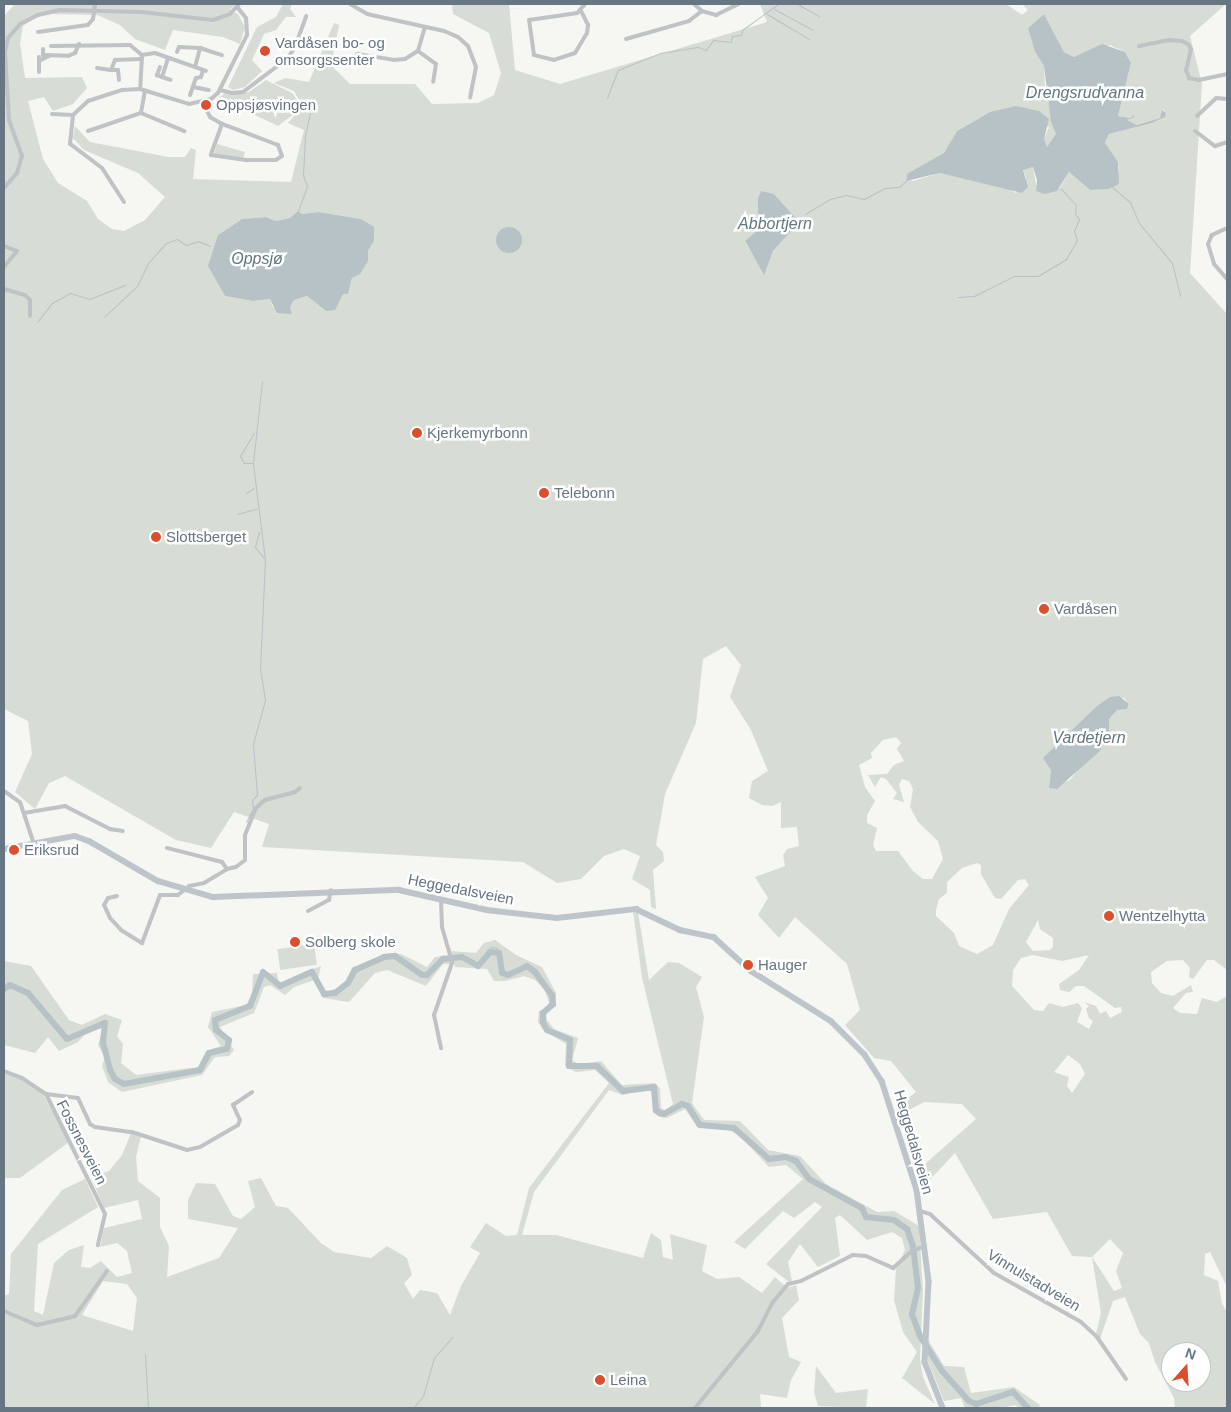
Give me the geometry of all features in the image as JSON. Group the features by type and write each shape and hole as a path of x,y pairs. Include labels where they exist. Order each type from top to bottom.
{"main road":[{"name":"Heggedalsveien","path":"4,849 66,836 82,838 151,877 184,890 230,898 331,890 399,890 488,910 557,918 636,909 680,930 714,938 751,972 831,1021 870,1061 894,1112 920,1211 929,1290 925,1345 926,1368 943,1408"}],"street":[{"path":"38,32 88,25 94,19 95,4"},
{"path":"350,4 367,14 452,33 468,46 476,67 470,97"},
{"path":"581,11 585,4"},
{"path":"694,4 702,11 716,15 740,4"},
{"path":"4,188 17,173 22,156 9,120 5,52 8,38 20,24 38,15 59,10 94,10 212,20 222,18 238,5 246,18 247,35 220,90 203,103 189,104 143,89 102,94 82,104 73,115 70,144 102,168 124,202"},
{"path":"581,11 588,25 587,34 576,53 554,60 534,56 529,20 581,11"},
{"path":"626,39 689,21 702,11"},
{"path":"220,90 232,94 243,92 288,58 297,43 306,16"},
{"path":"357,54 400,61 418,51 426,27"},
{"path":"1139,46 1169,40 1182,41 1188,44 1190,49 1186,70 1189,78 1199,80 1227,74"},
{"path":"43,49 43,55 76,53 79,44"},
{"path":"51,46 79,44 130,45 142,57 143,89 141,113"},
{"path":"176,56 179,47 200,48 222,55"},
{"path":"195,67 200,48"},
{"path":"418,51 436,64 432,82"},
{"path":"111,70 115,60 142,57 150,52 168,58 176,56 205,71 190,94"},
{"path":"39,72 39,59 51,55"},
{"path":"162,77 168,58"},
{"path":"165,69 158,66 157,75 171,80"},
{"path":"97,68 118,69 118,80"},
{"path":"193,87 209,90"},
{"path":"1197,116 1216,98 1227,99"},
{"path":"203,103 210,117 222,124 278,145 282,156 276,160 248,160 211,155 222,124"},
{"path":"88,131 141,113 184,131"},
{"path":"52,114 73,115"},
{"path":"1195,131 1215,146 1227,142"},
{"path":"1227,228 1212,235 1208,244 1214,264 1227,279"},
{"path":"4,246 17,251 4,267"},
{"path":"4,289 25,295 30,300 30,316"},
{"path":"117,896 108,898 104,905 110,918 142,943 160,895 178,895 184,890 226,869 236,868 245,860 245,835 256,808 266,800 294,792 300,788"},
{"path":"4,791 15,796 24,813 34,844"},
{"path":"24,813 65,806 110,829 123,831"},
{"path":"167,848 222,862 226,869"},
{"path":"308,911 329,900 331,890"},
{"path":"441,899 442,927 452,958 451,972 434,1015 441,1048"},
{"name":"Fossnesveien","path":"4,1071 22,1078 46,1094 105,1216 98,1245"},
{"path":"46,1094 78,1098 90,1124 95,1127 132,1132 187,1150 200,1147 238,1125 240,1120 233,1105 252,1092"},
{"name":"Vinnulstadveien","path":"920,1211 930,1214 994,1273 1081,1322 1097,1337 1126,1379"},
{"path":"696,1408 758,1331 773,1302 788,1284 801,1281 853,1255 866,1256 890,1268 911,1252 924,1246"},
{"path":"4,1311 37,1325 75,1316 107,1271"}],"shaded area":[{"path":"15,4 235,4 230,10 238,14 245,27 240,44 223,37 173,30 165,50 135,39 120,25 97,15 52,14 38,16 23,26 20,43 25,78 82,77 87,88 73,104 53,111 44,97 28,101 43,159 58,183 87,201 98,219 112,229 124,231 145,220 165,197 138,173 84,150 73,138 75,126 90,142 168,157 185,157 191,148 196,150 193,179 291,182 304,130 288,123 295,115 299,100 294,91 274,83 285,78 309,82 334,23 339,25 331,65 350,84 415,84 432,104 478,103 494,95 501,73 489,33 453,14 452,4 509,4 515,70 560,84 767,22 760,4 1006,4 1022,15 1028,10 1022,4 1226,4 1190,36 1202,84 1190,273 1227,314 1227,970 1214,960 1207,960 1193,979 1189,977 1190,968 1183,960 1167,961 1151,972 1152,983 1161,993 1173,996 1191,985 1193,992 1186,993 1173,1008 1180,1013 1197,1014 1202,998 1217,1002 1227,996 1227,1287 1210,1252 1205,1254 1204,1275 1218,1281 1222,1304 1227,1312 1227,1408 1175,1408 1174,1398 1171,1392 1211,1392 1211,1342 1161,1342 1161,1373 1149,1343 1140,1334 1125,1297 1113,1301 1100,1339 1096,1334 1101,1313 1092,1257 1072,1256 1047,1212 993,1219 955,1153 922,1188 917,1171 976,1119 962,1104 924,1102 909,1110 898,1106 916,1092 891,1061 874,1058 845,1025 860,1010 847,964 795,917 779,938 758,915 768,898 755,877 785,866 783,855 787,849 799,846 797,827 781,828 781,802 772,806 762,805 749,798 752,781 768,771 751,730 730,697 741,665 726,646 703,659 696,723 665,794 656,845 663,852 664,861 653,870 656,909 651,907 650,890 632,879 640,856 624,849 604,856 581,879 557,883 523,862 262,847 269,824 234,812 211,848 176,840 65,776 49,783 35,809 15,792 32,754 28,721 4,709 4,16","holes":["1044,14 1064,52 1074,57 1110,45 1125,52 1131,63 1118,116 1130,118 1135,114 1133,118 1127,120 1137,125 1160,118 1163,109 1166,114 1161,119 1152,123 1109,134 1105,144 1118,162 1119,170 1112,188 1090,190 1069,172 1060,188 1045,194 1036,185 1033,167 1023,169 1026,178 1016,193 1005,187 940,173 913,181 905,178 944,153 957,131 990,112 1049,127 1044,139 1047,148 1057,135 1045,89 1044,66 1035,52 1028,28","774,194 798,222 773,251 764,274 745,242 758,230","298,211 302,214 319,212 361,219 374,241 368,251 368,261 352,278 348,294 343,293 326,311 307,296 294,300 290,307 292,314 273,307 270,299 253,301 225,296 212,269 218,235 242,219 266,217 276,221 290,218","1124,698 1129,705 1127,709 1117,710 1109,719 1109,737 1100,751 1086,760 1070,780 1049,788 1051,770 1064,740 1097,706","896,737 901,743 897,749 904,761 894,765 887,774 868,775 875,787 881,777 886,779 897,793 893,799 904,802 899,785 902,779 909,781 913,789 910,807 918,822 938,841 943,859 932,879 923,879 913,871 898,851 876,851 873,845 877,828 867,823 867,815 875,801 865,787 859,765 872,758 871,753 883,740","977,863 981,865 981,874 995,898 1001,899 1018,880 1025,879 1029,885 1009,909 993,945 977,954 959,946 954,933 936,916 939,899 947,893 947,882 962,868","1038,920 1040,929 1053,938 1053,947 1050,950 1033,951 1026,942","1033,955 1062,961 1089,955 1079,970 1059,984 1060,990 1069,992 1076,986 1084,986 1115,1008 1121,1007 1122,1012 1110,1018 1106,1011 1100,1014 1096,1006 1084,1002 1089,1006 1086,1009 1089,1018 1093,1021 1089,1029 1077,1022 1082,1008 1078,1003 1063,1007 1049,1003 1043,1011 1034,1010 1012,986 1013,970 1021,958","1068,1055 1080,1064 1085,1074 1072,1093 1067,1086 1069,1077 1054,1072","1110,1239 1123,1253 1116,1271 1122,1288 1114,1291 1092,1257"]},
{"path":"283,4 292,4 290,9 296,17 286,17 276,30 264,34 252,60 262,71 245,87 233,90 228,87 257,27 276,17"},
{"path":"266,80 292,93 297,100 292,108 294,114 278,126 219,98 225,93 249,92"},
{"path":"217,144 245,152 243,158 214,154"},
{"path":"633,911 638,912 649,980 668,962 679,963 702,977 696,987 704,1017 692,1103 704,1120 740,1121 768,1150 800,1156 826,1184 877,1212 894,1211 919,1226 923,1291 920,1359 923,1377 935,1404 902,1378 917,1352 903,1332 894,1300 896,1268 905,1250 902,1238 892,1232 867,1240 840,1215 835,1218 840,1256 818,1267 800,1244 788,1262 792,1281 789,1282 766,1264 822,1207 815,1202 794,1218 783,1211 745,1249 734,1242 803,1179 786,1165 769,1167 740,1136 729,1130 697,1127 685,1109 667,1118 653,1113 651,1091 647,1089 623,1095 609,1090 534,1192 522,1235 556,1235 643,1258 651,1233 661,1240 663,1257 673,1260 670,1234 707,1245 702,1271 717,1279 739,1277 762,1293 775,1277 787,1288 796,1285 799,1300 782,1318 789,1357 801,1362 791,1380 787,1398 760,1394 761,1408 4,1408 4,1296 9,1294 11,1254 62,1190 85,1179 98,1207 38,1244 34,1311 43,1315 54,1263 69,1250 84,1245 81,1267 90,1268 101,1261 117,1277 132,1273 127,1251 117,1243 100,1247 104,1228 142,1219 138,1200 104,1208 91,1177 109,1171 122,1155 131,1133 141,1136 136,1157 138,1181 160,1198 160,1227 169,1246 167,1277 219,1258 238,1228 188,1219 188,1200 196,1183 215,1184 233,1216 241,1219 255,1207 248,1181 261,1178 276,1206 288,1208 321,1243 334,1252 371,1258 387,1246 407,1258 412,1275 404,1283 413,1299 420,1290 437,1293 450,1315 461,1286 480,1253 470,1247 486,1223 506,1236 517,1235 529,1188 609,1083 595,1070 576,1072 565,1066 566,1044 543,1030 538,1022 539,1011 548,1007 549,1002 544,989 535,980 524,976 505,981 494,981 487,969 455,967 451,951 476,953 484,943 495,940 516,955 542,967 556,993 556,1006 546,1014 547,1020 554,1029 578,1038 572,1060 579,1064 601,1061 622,1085 655,1083 660,1088 661,1108 665,1110 673,1104 642,978","holes":["103,1281 127,1284 137,1298 133,1331 82,1315"]},
{"path":"314,944 317,965 280,970 277,949"},
{"path":"389,953 401,954 427,967 435,957 451,955 453,964 443,964 426,986 387,970 375,973 349,1002 323,998 314,980 294,987 285,995 270,985 264,987 254,1013 220,1027 234,1050 229,1056 215,1057 202,1075 122,1092 108,1082 102,1066 105,1057 98,1045 103,1028 89,1030 78,1042 59,1051 48,1037 35,1053 4,1045 4,961 31,966 69,1020 82,1025 105,1014 122,1020 117,1036 123,1044 121,1063 136,1075 198,1067 206,1051 221,1046 208,1027 212,1012 246,1005 252,995 253,974 277,973 279,984 286,986 304,972 321,966 318,979 326,992 343,986 352,968"},
{"path":"4,1071 17,1075 43,1094 69,1142 20,1178 4,1178"},
{"path":"927,1338 944,1366 964,1367 971,1393 1014,1387 1040,1405 1039,1408 1018,1408 1016,1405 1001,1408 965,1408 961,1398 944,1401 928,1361"},
{"path":"816,1366 836,1393 868,1389 866,1408 818,1406 814,1392"}],"water":[{"name":"Drengsrudvanna","path":"1044,14 1064,52 1074,57 1102,44 1125,52 1131,63 1118,116 1130,118 1135,114 1133,118 1127,120 1137,125 1160,118 1162,110 1166,113 1165,117 1152,123 1109,134 1105,143 1118,162 1119,184 1109,189 1090,190 1069,172 1057,191 1045,194 1036,191 1037,180 1033,167 1023,170 1028,187 1022,193 940,173 906,181 907,174 944,153 957,131 990,112 1016,106 1039,111 1049,119 1044,139 1047,147 1056,134 1051,122 1044,66 1035,52 1028,28"},
{"name":"Abbortjern","path":"761,191 774,194 799,222 773,251 764,275 745,241 758,230 758,198"},
{"name":"Oppsjø","path":"298,211 302,214 319,212 361,219 374,227 374,241 368,251 368,261 360,274 352,278 348,294 343,294 335,310 326,311 307,296 294,300 290,307 292,314 277,313 270,299 253,301 225,296 208,266 218,235 242,219 266,217 276,221 290,218"},
{"path":"509,227 518,231 522,240 518,249 509,253 500,249 496,240 500,231"},
{"name":"Vardetjern","path":"1119,696 1129,704 1127,709 1117,710 1109,719 1109,737 1100,751 1057,789 1049,788 1051,770 1043,758 1097,706 1110,697"}],"waterway":[{"path":"607,98 618,70 660,53 698,47 706,50 713,40 731,42 732,36 741,35 742,30 778,4"},
{"path":"799,5 819,16"},
{"path":"774,9 813,30"},
{"path":"767,14 809,39"},
{"path":"298,211 307,186 303,175 305,136 310,113"},
{"path":"805,214 830,199 846,195 864,199 885,188 899,187 906,181"},
{"path":"1112,187 1130,202 1139,223 1172,263 1180,296"},
{"path":"958,297 974,296 1014,276 1038,276 1066,259 1077,240 1074,231 1079,219 1075,214 1076,205 1060,188"},
{"path":"104,317 137,286 148,263 166,243 177,239 186,245 198,241 210,246"},
{"path":"37,322 52,303 70,293 90,299 125,285"},
{"path":"246,822 253,809 252,800 257,795 253,744 265,700 260,670 265,560 253,463 262,381"},
{"path":"252,463 244,463 240,456 254,433"},
{"path":"246,493 254,488"},
{"path":"237,514 256,509"},
{"path":"259,532 255,547 264,558"},
{"path":"488,955 491,947 497,948 499,953"},
{"path":"4,989 10,985 28,993 67,1039 105,1023 103,1043 110,1070 115,1079 124,1084 200,1070 209,1053 227,1049 229,1040 216,1030 215,1020 250,1006 263,972 280,986 312,972 324,994 335,993 348,983 355,970 384,957 395,956 422,975 427,975 443,959 462,957 478,966 490,952 499,953 502,973 508,975 527,966 535,972 552,995 553,1004 543,1013 543,1022 547,1030 570,1040 569,1066 597,1066 623,1091 654,1087 656,1110 660,1113 664,1114 682,1104 688,1106 700,1125 734,1128 769,1159 786,1157 796,1161 809,1179 862,1208 866,1217 894,1220 907,1229 913,1246 918,1288 912,1314 920,1336 942,1371 969,1401 976,1404 1013,1392 1028,1408"},
{"path":"413,1408 423,1396 434,1358 452,1337"},
{"path":"145,1354 148,1408"}],"place":[{"name":"Vardåsen bo- og omsorgssenter","path":"265,51"},
{"name":"Oppsjøsvingen","path":"206,105"},
{"name":"Kjerkemyrbonn","path":"417,433"},
{"name":"Telebonn","path":"544,493"},
{"name":"Slottsberget","path":"156,537"},
{"name":"Vardåsen","path":"1044,609"},
{"name":"Eriksrud","path":"14,850"},
{"name":"Wentzelhytta","path":"1109,916"},
{"name":"Solberg skole","path":"295,942"},
{"name":"Hauger","path":"748,965"},
{"name":"Leina","path":"600,1380"}]}
